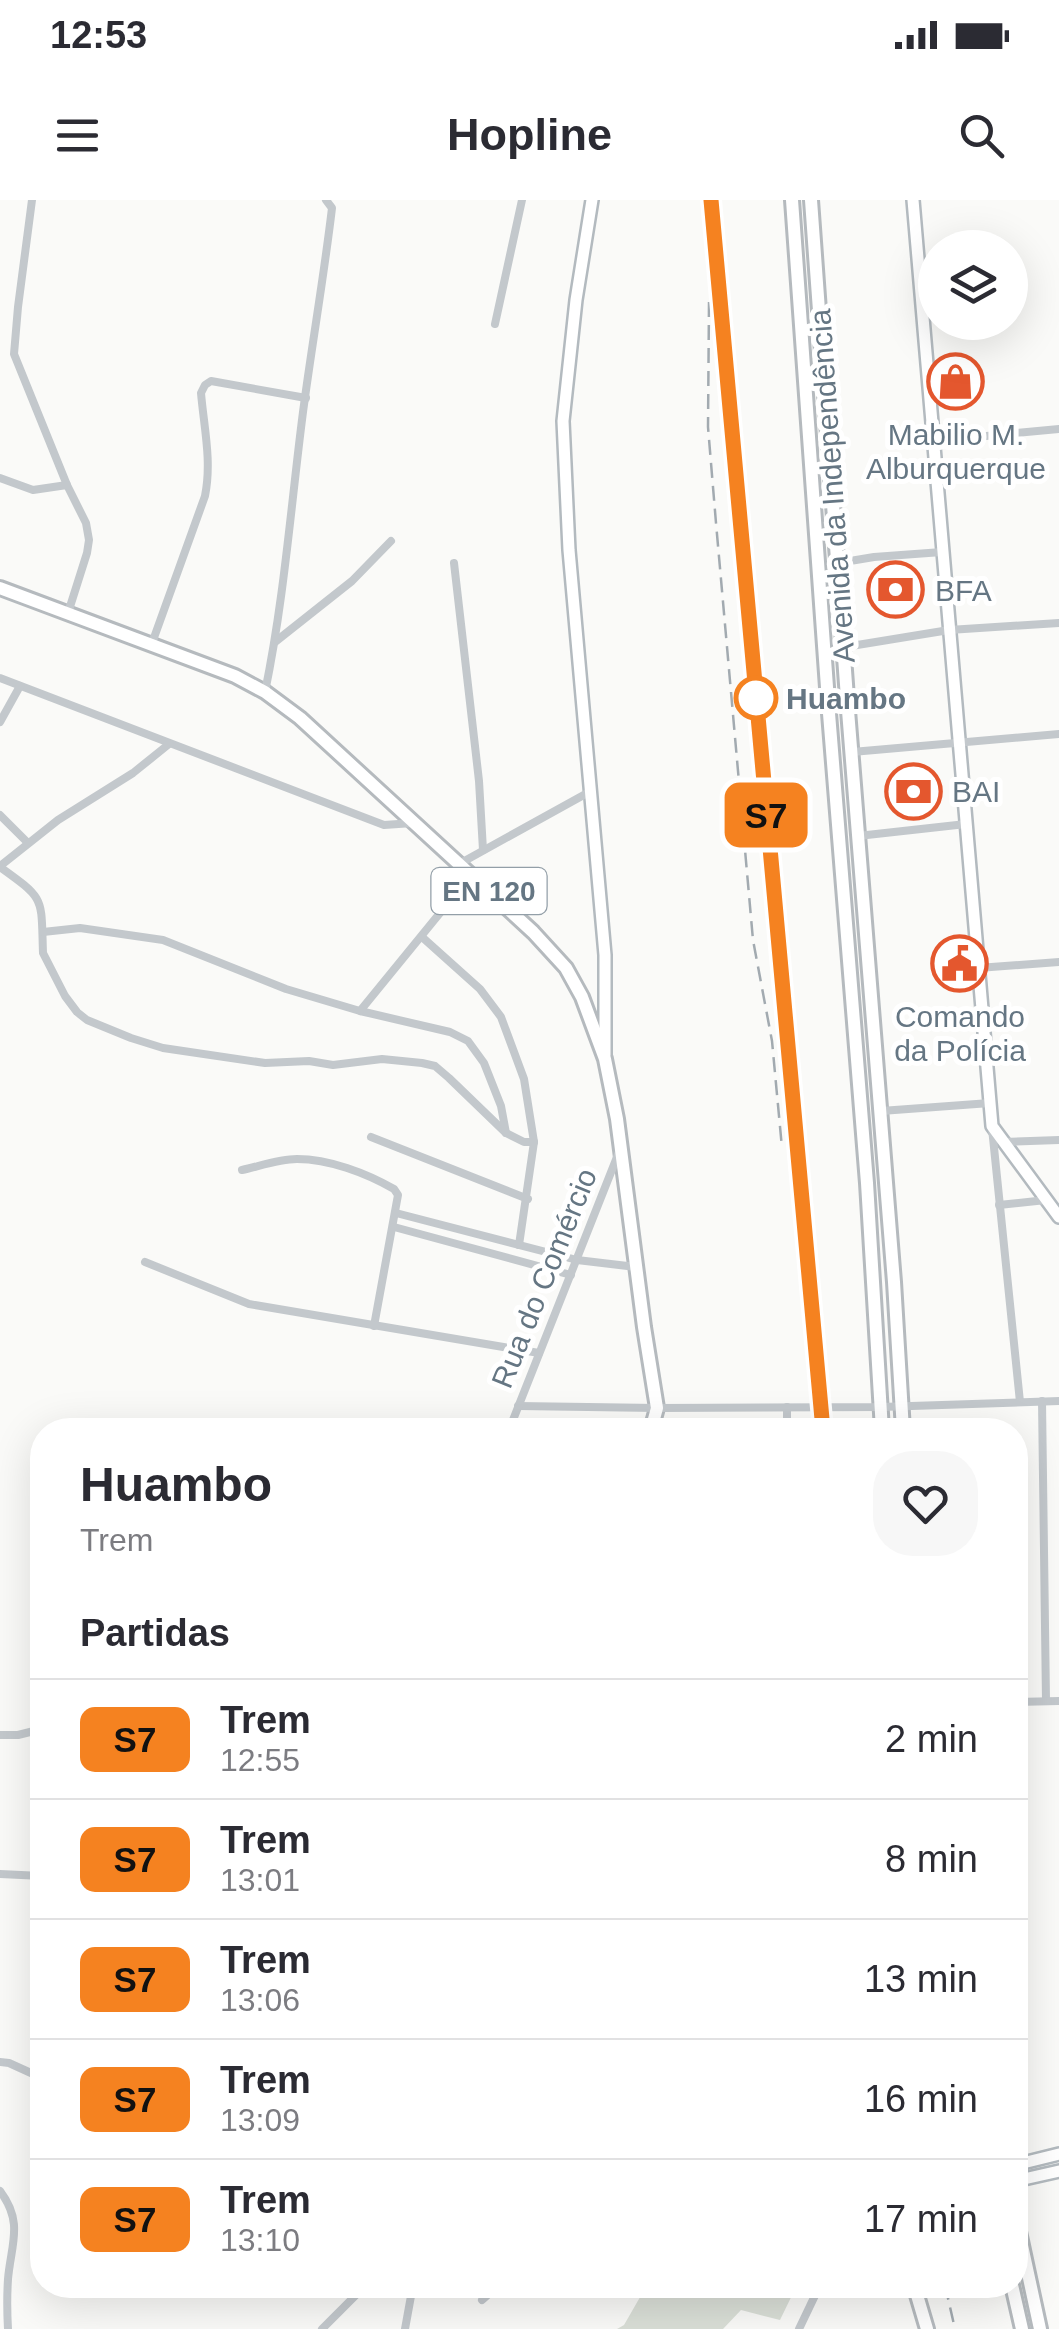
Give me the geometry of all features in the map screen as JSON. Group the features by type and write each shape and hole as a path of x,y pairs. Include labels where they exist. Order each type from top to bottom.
{"main road":[{"path":"592,200 563,421 569,550 605,955 605,1059"},
{"name":"Avenida da Independência","path":"792,200 881,1418"},
{"name":"Avenida da Independência","path":"812,200 902,1418"},
{"path":"913,200 992,1126 1059,1218"},
{"path":"796,280 817,278"},
{"path":"810,470 832,468"},
{"name":"EN 120","path":"0,588 234,676 265,692 300,718 415,822 566,968 605,1059 622,1144 657,1408 654,1418"},
{"path":"828,701 847,698"},
{"path":"852,983 870,980"},
{"path":"872,1266 893,1264"},
{"path":"873,1284 894,1282"},
{"path":"1028,2162 1059,2154"},
{"path":"1028,2179 1059,2171"},
{"path":"1028,2274 1040,2329"},
{"path":"1028,2298 1033,2297"},
{"path":"918,2298 927,2329"},
{"path":"1022,2329 1015,2300 1027,2298"}],"street":[{"path":"32,200 14,354 86,524 87,553 68,613"},
{"path":"265,692 275,642 332,208 326,200"},
{"path":"495,324 522,200"},
{"path":"0,355 14,354"},
{"path":"151,646 205,496 209,456 200,393 205,385 211,381 306,398"},
{"path":"933,442 1059,429"},
{"path":"0,478 34,490 68,485"},
{"path":"275,642 352,581 391,541"},
{"path":"838,562 942,552"},
{"path":"454,563 483,850"},
{"path":"845,646 949,630 1059,622"},
{"path":"0,678 384,825 415,822"},
{"path":"0,722 20,686"},
{"path":"852,752 1059,734"},
{"path":"168,744 152,759 58,820 0,867 40,900 43,953 77,1012 87,1020 147,1044 248,1060 333,1065 382,1058 422,1062 435,1066 506,1133 524,1142 534,1142"},
{"path":"459,864 591,791"},
{"path":"0,815 28,843"},
{"path":"858,836 966,824"},
{"path":"360,1010 471,874"},
{"path":"43,932 80,928 163,940 286,988 450,1032 468,1041 484,1062 501,1106 506,1133"},
{"path":"422,937 480,989 501,1017 524,1079 534,1142 519,1245"},
{"path":"978,968 1059,962"},
{"path":"881,1111 990,1103"},
{"path":"992,1126 1020,1402"},
{"path":"371,1137 528,1199"},
{"path":"1004,1142 1059,1140"},
{"name":"Rua do Comércio","path":"513,1418 622,1144"},
{"path":"242,1170 296,1159 324,1162 394,1189 398,1195 394,1227 374,1326"},
{"path":"999,1206 1046,1200"},
{"path":"396,1213 577,1260 636,1266"},
{"path":"394,1227 571,1275"},
{"path":"145,1262 249,1304 539,1353"},
{"path":"518,1406 881,1407 1059,1401"},
{"path":"1042,1402 1046,1701"},
{"path":"787,1406 788,1418"},
{"path":"1028,1702 1059,1701"},
{"path":"0,1736 30,1732"},
{"path":"0,1874 30,1875"},
{"path":"0,2062 30,2072"},
{"path":"0,2191 8,2202 15,2232 8,2274 8,2329"},
{"path":"322,2329 353,2298"},
{"path":"405,2329 411,2298"},
{"path":"798,2329 814,2298"}],"shaded area":[{"path":"640,2298 791,2298 780,2320 741,2310 723,2329 617,2329 624,2325"}],"railway":[{"path":"712,200 822,1418"},
{"path":"709,302 708,427 716,523 753,940 772,1041 782,1148"},
{"path":"948,2298 955,2329"}],"train":[{"name":"S7","path":"711,200 822,1418"}],"place":[{"name":"Mabilio M. Alburquerque","path":"956,382"},
{"name":"BFA","path":"896,590"},
{"name":"Huambo","path":"756,698"},
{"name":"BAI","path":"913,791"},
{"name":"Comando da Polícia","path":"960,964"}]}
